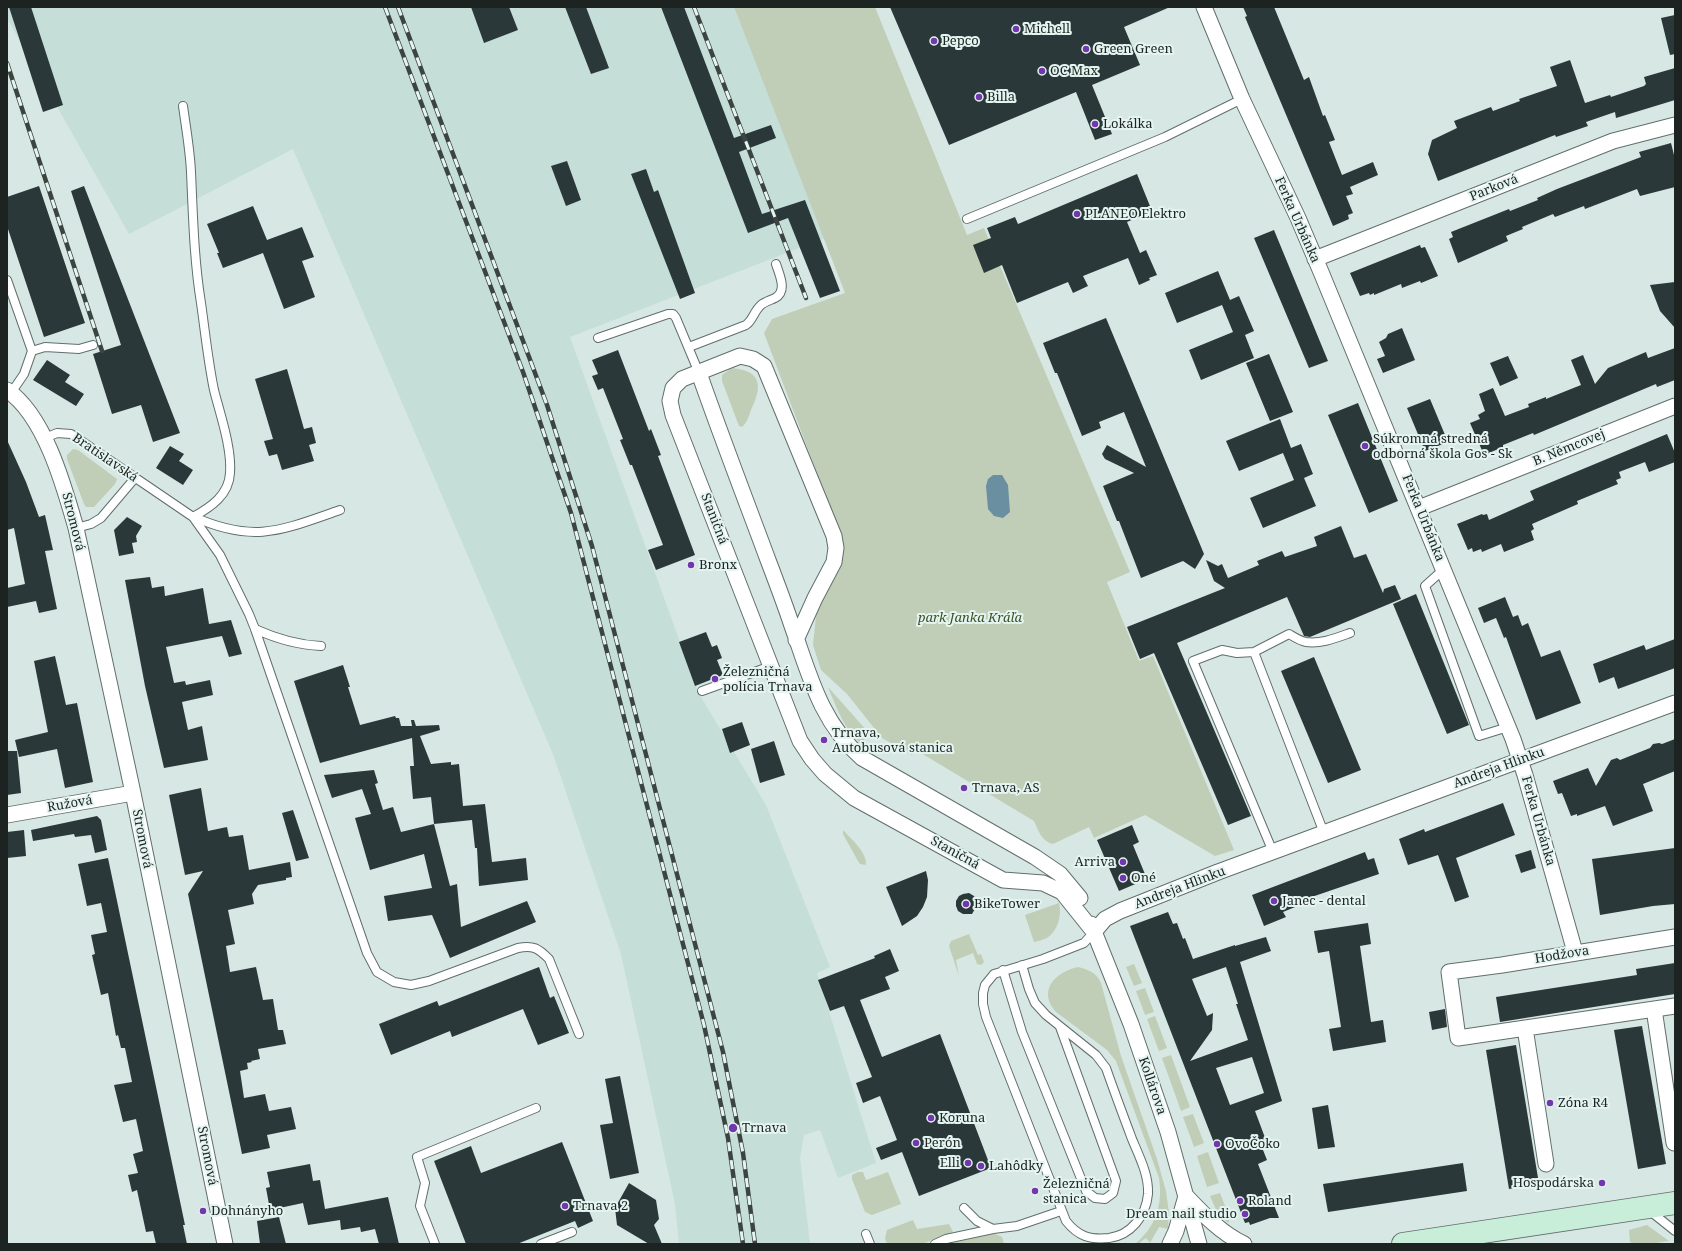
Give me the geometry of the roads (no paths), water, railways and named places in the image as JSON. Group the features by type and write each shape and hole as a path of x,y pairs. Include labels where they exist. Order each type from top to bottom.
{"street":[{"name":"Ferka Urbánka","path":"1204,7 1242,100 1316,259 1508,726 1521,760 1575,952"},
{"name":"Parková","path":"1316,259 1613,141 1675,125"},
{"name":"Staničná","path":"796,640 815,598 834,562 836,548 834,536 764,366 753,358 740,356 682,380 673,388 670,401 673,415 800,741 812,759 825,774 854,798 1003,880 1043,883 1062,892 1094,932"},
{"path":"699,373 745,502 792,624 796,640 812,683 833,728 847,746 862,758 1035,857 1060,874 1077,894 1087,912 1094,932"},
{"path":"9,392 30,413 45,438"},
{"name":"B. Němcovej","path":"1419,508 1675,406"},
{"name":"Stromová","path":"45,438 66,493 76,528 133,793 225,1244"},
{"name":"Andreja Hlinku","path":"1094,932 1105,919 1120,911 1273,852 1675,703"},
{"name":"Ružová","path":"7,815 133,793"},
{"name":"Kollárova","path":"1094,932 1136,1039 1168,1132 1199,1244"},
{"name":"Hodžova","path":"1525,1028 1458,1038 1449,972 1675,937"},
{"path":"1546,1164 1525,1028 1675,1006"},
{"path":"1654,1010 1674,1143"},
{"path":"1170,1244 1176,1232 1186,1196"},
{"path":"1186,1196 1213,1224 1244,1244"},
{"path":"1415,1243 1675,1203"}],"lane":[{"path":"967,219 1165,137 1242,100"},
{"path":"183,106 191,171 192,214 200,297 214,388 230,457 231,472 222,496 208,509 193,517"},
{"path":"689,347 746,326 752,321 761,305 777,297 781,292 782,285 776,264"},
{"path":"7,280 32,351 24,374 9,392"},
{"path":"598,338 668,314 673,314 689,347 699,373"},
{"path":"32,351 45,347 79,349 93,345"},
{"name":"Bratislavská","path":"45,438 57,433 71,434 193,517 220,555 255,629 367,953 377,972 394,982 411,985 429,981 518,948 529,946 540,950 549,959 579,1034"},
{"path":"76,528 91,524 101,518 135,478"},
{"path":"193,517 215,527 256,533 280,530 340,510"},
{"path":"1444,570 1425,586 1479,736 1508,726"},
{"path":"255,629 274,638 300,645 321,646"},
{"path":"1273,852 1193,661 1222,650 1238,653 1254,652 1288,634 1306,642 1320,642 1350,633"},
{"path":"1254,652 1324,833"},
{"path":"702,691 771,666"},
{"path":"1022,965 1035,1003 1046,1015 1096,1055 1106,1068 1146,1174 1148,1193 1145,1210 1136,1224 1127,1232 1114,1237 1099,1239 1079,1233 1074,1231 1066,1221 986,1017 983,1004 985,985 994,974 1003,970 1043,959 1084,943 1094,932"},
{"path":"1003,970 1022,1032 1086,1191 1095,1198 1105,1199 1113,1193 1116,1181 1059,1026"},
{"path":"434,1244 420,1206 425,1183 417,1157 536,1108"},
{"path":"964,1208 976,1221 993,1229"},
{"path":"1646,1208 1675,1231"},
{"path":"935,1244 946,1239 993,1229 1017,1226 1061,1211"},
{"path":"541,1244 572,1232"},
{"path":"866,1234 870,1244"}],"water":[{"path":"993,475 1002,475 1008,485 1010,512 1003,518 994,516 988,509 986,486 988,479"}],"railway":[{"path":"385,7 523,372 571,513 704,1025 728,1138 743,1244"},
{"path":"398,7 547,405 592,546 723,1052 743,1153 755,1244"},
{"path":"694,7 806,298"},
{"path":"7,63 102,351"}],"place":[{"name":"Michell","path":"1016,29"},
{"name":"Pepco","path":"934,41"},
{"name":"Green Green","path":"1086,49"},
{"name":"OC Max","path":"1042,71"},
{"name":"Billa","path":"979,97"},
{"name":"Lokálka","path":"1095,124"},
{"name":"PLANEO Elektro","path":"1077,214"},
{"name":"Súkromná stredná odborná škola Gos - Sk","path":"1365,446"},
{"name":"Bronx","path":"691,565"},
{"name":"Železničná polícia Trnava","path":"715,679"},
{"name":"Trnava, Autobusová stanica","path":"824,740"},
{"name":"Trnava, AS","path":"964,788"},
{"name":"Arriva","path":"1123,862"},
{"name":"Oné","path":"1123,878"},
{"name":"Janec - dental","path":"1274,901"},
{"name":"BikeTower","path":"966,904"},
{"name":"Zóna R4","path":"1550,1103"},
{"name":"Koruna","path":"931,1118"},
{"name":"Trnava","path":"733,1128"},
{"name":"Perón","path":"916,1143"},
{"name":"OvoČoko","path":"1217,1144"},
{"name":"Elli","path":"968,1163"},
{"name":"Lahôdky","path":"981,1166"},
{"name":"Hospodárska","path":"1602,1183"},
{"name":"Železničná stanica","path":"1035,1191"},
{"name":"Roland","path":"1240,1201"},
{"name":"Trnava 2","path":"565,1206"},
{"name":"Dohnányho","path":"203,1211"},
{"name":"Dream nail studio","path":"1245,1214"}],"park label":[{"name":"park Janka Kráľa","path":"970,618"}]}
